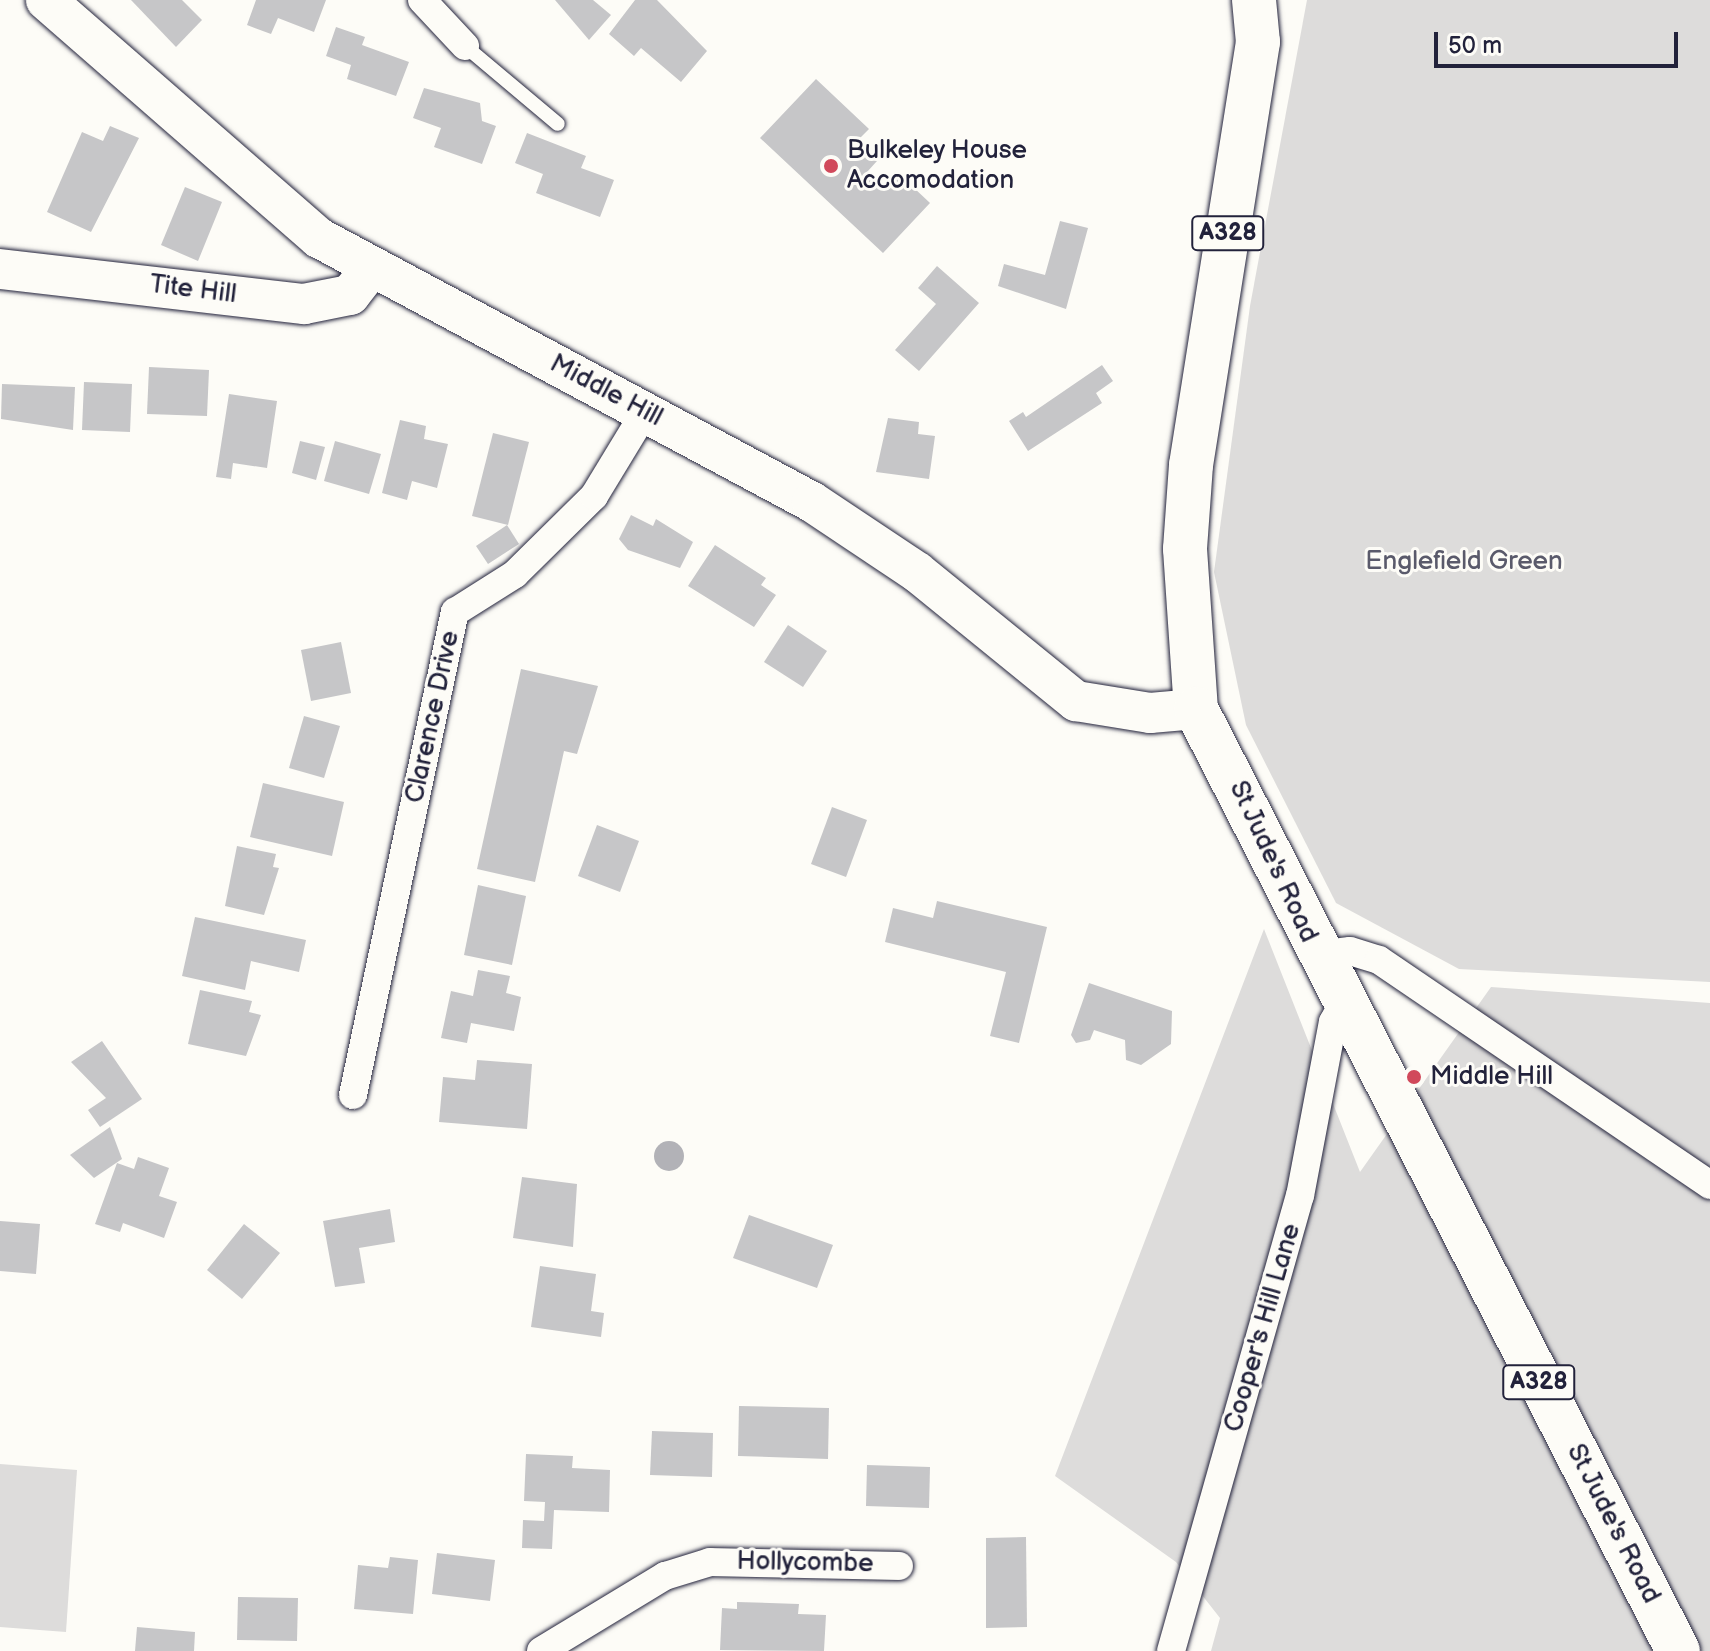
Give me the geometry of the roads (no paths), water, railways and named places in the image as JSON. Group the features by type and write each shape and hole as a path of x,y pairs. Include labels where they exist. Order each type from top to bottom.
{"main road":[{"name":"St Jude's Road","path":"1254,0 1258,42 1191,465 1185,549 1196,709 1317,955 1678,1651"}],"street":[{"name":"Middle Hill","path":"46,0 319,238 812,502 904,564 1076,701 1150,713 1196,709"},
{"path":"422,0 465,46"},
{"name":"Tite Hill","path":"0,269 304,304 350,295 371,268"},
{"name":"Clarence Drive","path":"353,1095 455,612 515,574 594,496 645,412"},
{"path":"1317,955 1350,951 1379,960 1710,1185"},
{"name":"Cooper's Hill Lane","path":"1171,1651 1300,1196 1333,1022 1343,1003"},
{"name":"Hollycombe","path":"541,1651 665,1576 710,1562 899,1566"}],"lane":[{"path":"465,46 558,124"}],"place":[{"name":"Bulkeley House Accomodation","path":"831,166"},
{"name":"Middle Hill","path":"1414,1077"}],"park label":[{"name":"Englefield Green","path":"1464,562"}]}
